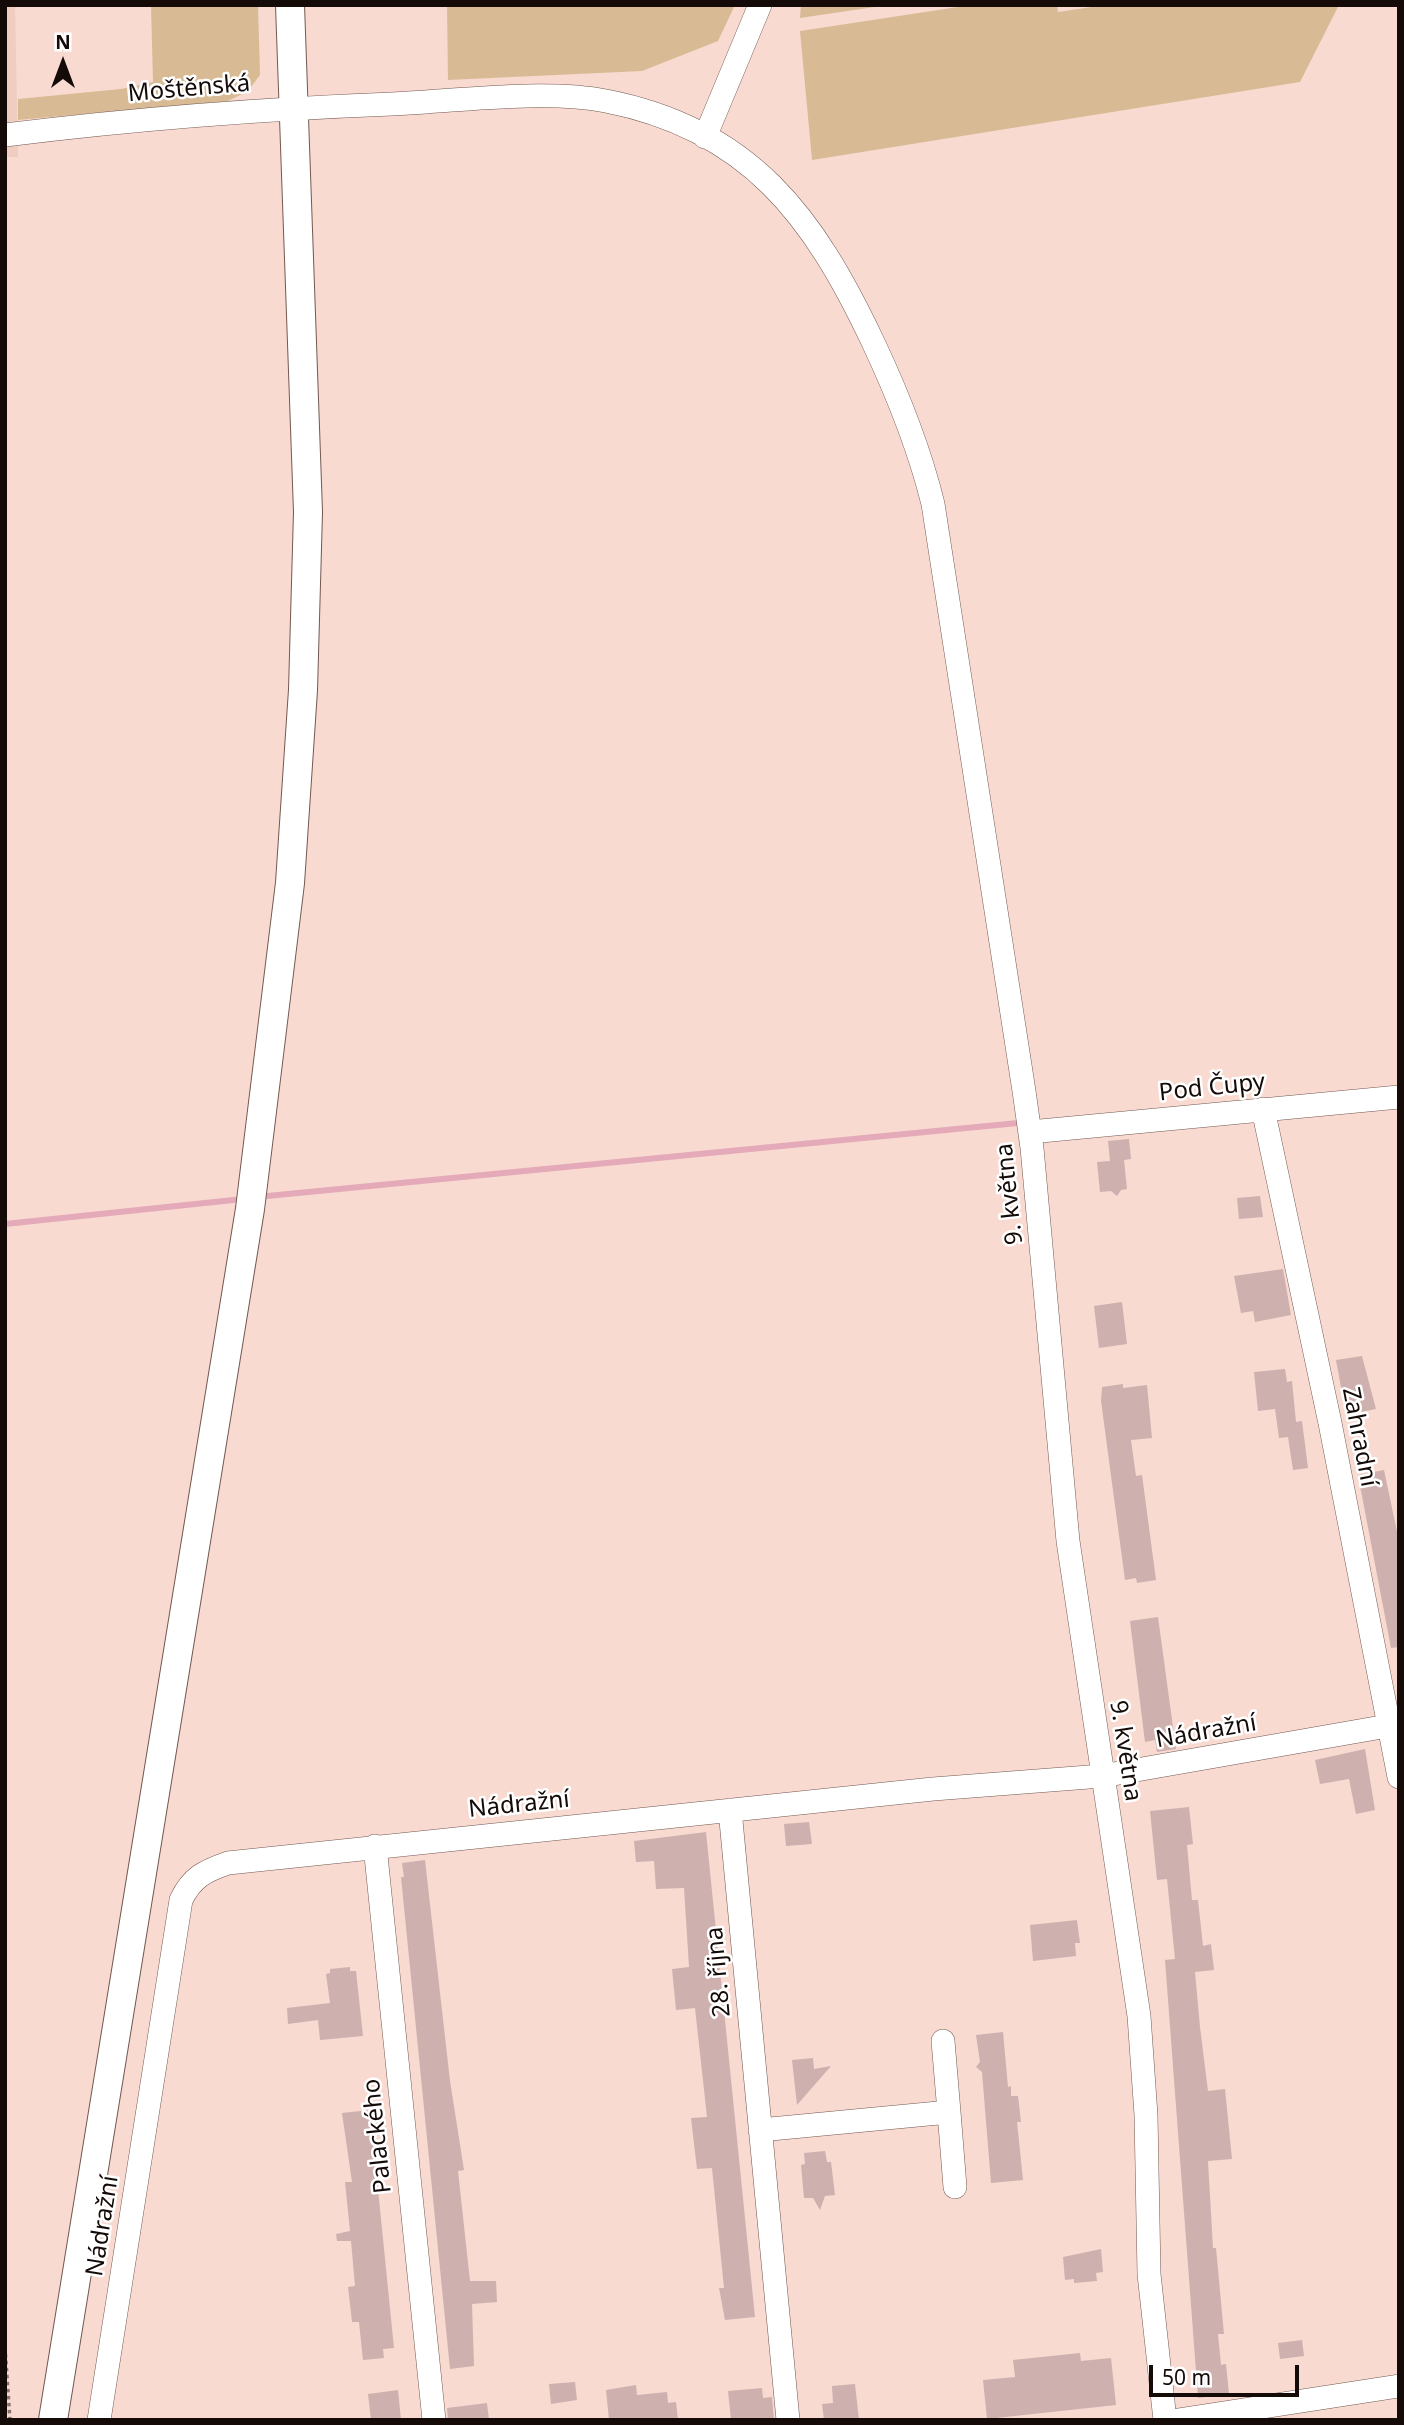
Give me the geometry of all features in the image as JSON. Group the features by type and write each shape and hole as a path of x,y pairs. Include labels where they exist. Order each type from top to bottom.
{"main road":[{"path":"53,2420 252,1195 290,883 307,589 308,498 290,5"}],"street":[{"path":"705,137 760,5"},
{"name":"Moštěnská","path":"5,135 183,114 294,107 582,99 641,110 705,137"},
{"name":"9. května","path":"705,137 761,175 786,197 821,244 891,380 924,467 956,646 1030,1132 1063,1503 1139,2016 1146,2115 1149,2274 1165,2420"},
{"name":"Pod Čupy","path":"1030,1132 1399,1097"},
{"name":"Zahradní","path":"1263,1109 1394,1725 1399,1777"},
{"name":"Nádražní","path":"99,2420 181,1899 189,1884 205,1871 228,1863 375,1846 933,1788 1102,1776 1394,1725"},
{"name":"28. října","path":"730,1810 788,2420"},
{"name":"Palackého","path":"375,1846 434,2420"},
{"path":"943,2041 955,2187"},
{"path":"760,2130 949,2112"},
{"path":"1178,2420 1399,2386"}],"path":[{"path":"5,2347 10,2420"}],"shaded area":[{"path":"5,5 15,5 18,157 5,157"},
{"path":"151,5 258,5 260,75 248,91 228,101 18,120 18,99 121,89 153,82"},
{"path":"447,5 735,5 718,41 642,71 448,80"},
{"path":"801,5 888,5 800,18"},
{"path":"971,5 1057,5 1058,12 1105,5 1339,5 1300,82 812,160 800,31"}],"building":[{"path":"1129,1139 1131,1159 1124,1160 1127,1189 1121,1190 1117,1196 1111,1191 1100,1192 1097,1162 1110,1161 1108,1141"},
{"path":"1260,1196 1263,1217 1239,1219 1237,1198"},
{"path":"1283,1269 1291,1315 1255,1322 1253,1311 1241,1313 1234,1276"},
{"path":"1122,1302 1127,1344 1099,1348 1094,1306"},
{"path":"1362,1356 1376,1409 1346,1415 1336,1360"},
{"path":"1285,1369 1287,1382 1292,1381 1296,1422 1302,1421 1308,1468 1293,1470 1288,1437 1279,1438 1275,1409 1258,1411 1254,1372"},
{"path":"1123,1384 1123,1388 1147,1385 1152,1438 1131,1440 1136,1476 1142,1475 1156,1580 1137,1583 1136,1578 1125,1580 1101,1401 1102,1387"},
{"path":"1384,1470 1399,1541 1399,1647 1391,1648 1358,1475"},
{"path":"1158,1617 1176,1749 1157,1752 1155,1740 1145,1742 1130,1621"},
{"path":"1365,1749 1375,1810 1356,1814 1349,1779 1320,1784 1315,1760"},
{"path":"1189,1807 1193,1844 1187,1845 1192,1900 1198,1900 1203,1946 1211,1944 1214,1970 1195,1972 1200,2027 1208,2091 1225,2089 1232,2159 1208,2161 1213,2248 1216,2248 1224,2334 1218,2334 1221,2365 1226,2364 1229,2394 1198,2398 1165,1960 1175,1959 1167,1879 1157,1880 1150,1811"},
{"path":"809,1822 812,1844 786,1846 784,1824"},
{"path":"706,1832 755,2317 725,2320 719,2288 724,2288 712,2168 697,2169 691,2118 707,2117 695,2008 676,2010 672,1969 689,1967 684,1888 656,1889 654,1861 636,1862 634,1841"},
{"path":"425,1860 450,2081 464,2170 458,2171 470,2281 496,2281 497,2302 472,2304 474,2366 450,2369 401,1877 404,1877 402,1863"},
{"path":"1077,1920 1080,1943 1075,1943 1076,1956 1033,1961 1030,1925"},
{"path":"350,1967 350,1971 356,1971 363,2036 320,2040 318,2020 288,2024 287,2008 330,2003 326,1974 330,1973 330,1969"},
{"path":"1003,2032 1008,2087 1011,2086 1011,2096 1018,2096 1021,2122 1017,2122 1023,2180 991,2183 982,2072 976,2067 980,2062 976,2035"},
{"path":"813,2058 814,2069 831,2066 797,2105 792,2060"},
{"path":"370,2110 394,2348 383,2349 384,2358 363,2360 359,2322 352,2322 348,2287 355,2286 351,2241 337,2241 336,2234 350,2231 345,2182 352,2182 342,2113"},
{"path":"825,2151 827,2162 831,2162 835,2195 825,2196 820,2210 813,2198 804,2198 801,2165 805,2164 804,2153"},
{"path":"1101,2249 1103,2272 1096,2273 1097,2281 1074,2283 1074,2279 1065,2280 1063,2257"},
{"path":"1302,2340 1304,2356 1280,2359 1278,2343"},
{"path":"1080,2353 1081,2361 1111,2358 1116,2405 987,2419 983,2380 1015,2377 1013,2360"},
{"path":"575,2382 577,2400 551,2404 549,2384"},
{"path":"855,2384 859,2420 824,2420 822,2404 833,2403 832,2386"},
{"path":"636,2385 637,2395 667,2392 668,2403 676,2402 678,2420 609,2420 606,2390"},
{"path":"762,2388 763,2398 772,2397 774,2420 731,2420 728,2391"},
{"path":"398,2390 401,2420 371,2420 368,2394"},
{"path":"487,2403 489,2420 448,2420 447,2408"}],"waterway":[{"path":"257,1197 1018,1123"},
{"path":"5,1224 243,1199"}]}
